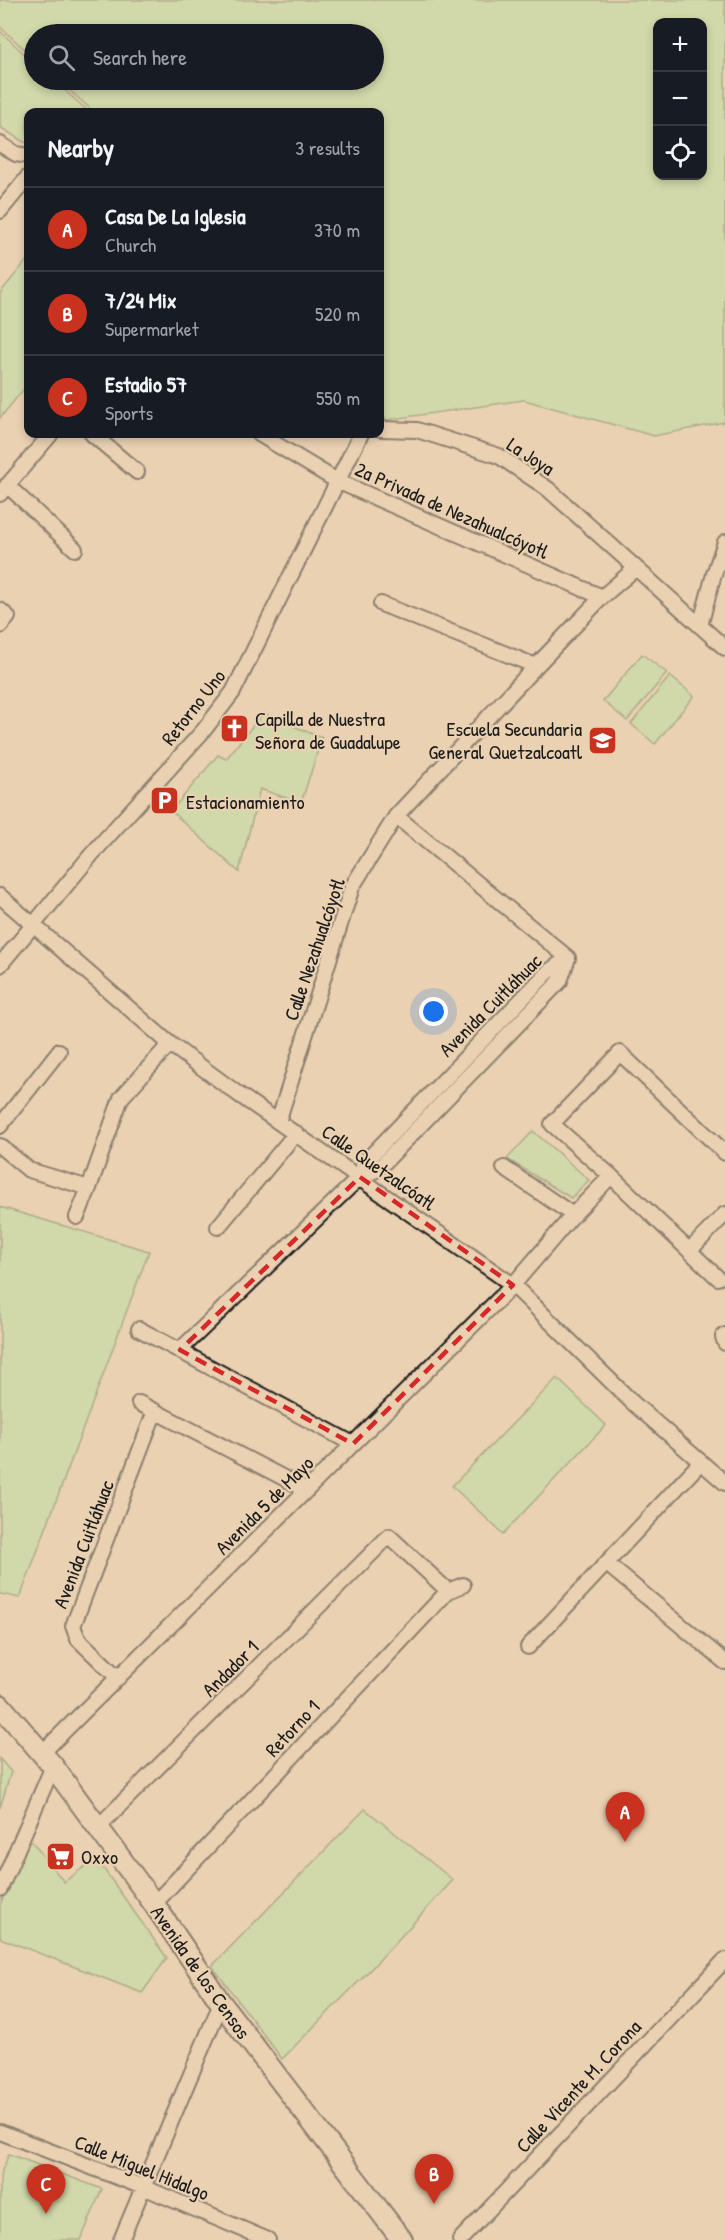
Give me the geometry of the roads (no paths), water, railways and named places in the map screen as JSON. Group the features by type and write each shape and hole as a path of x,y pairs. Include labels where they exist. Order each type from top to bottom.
{"street":[{"path":"0,144 16,154 24,155"},
{"path":"0,211 24,182"},
{"name":"La Joya","path":"384,429 417,430 499,456 548,489 725,648"},
{"path":"48,438 4,490 75,549"},
{"path":"97,438 137,472"},
{"name":"2a Privada de Nezahualcóyotl","path":"266,438 337,482 602,597"},
{"path":"337,482 359,438"},
{"name":"Retorno Uno","path":"0,965 92,855 204,730 233,692 337,482"},
{"path":"699,626 725,542"},
{"name":"Calle Nezahualcóyotl","path":"278,1122 352,886 396,816 602,597 636,568"},
{"path":"381,604 536,666"},
{"name":"Avenida Cuitláhuac","path":"180,1350 360,1177 378,1169 560,981 568,958 396,816"},
{"name":"Calle Quetzalcóatl","path":"0,896 170,1044 513,1285 633,1402 725,1483"},
{"path":"77,1217 121,1098 170,1044"},
{"path":"0,1126 59,1051"},
{"path":"718,1278 611,1176 552,1124 620,1053 725,1153"},
{"path":"218,1227 296,1133"},
{"path":"0,1146 30,1170 89,1188"},
{"path":"504,1168 573,1215"},
{"path":"513,1285 573,1215 611,1176"},
{"path":"690,1250 725,1214"},
{"name":"Avenida 5 de Mayo","path":"48,1760 118,1678 513,1285"},
{"path":"139,1329 353,1444"},
{"path":"140,1403 307,1490"},
{"name":"Avenida Cuitláhuac","path":"118,1678 78,1639 73,1626 155,1411"},
{"path":"528,1647 700,1463"},
{"name":"Andador 1","path":"97,1828 389,1536 448,1591"},
{"path":"607,1564 725,1662"},
{"name":"Retorno 1","path":"153,1904 448,1591 463,1585"},
{"name":"Avenida de los Censos","path":"0,1705 48,1760 153,1904 221,2003 400,2239"},
{"path":"0,1889 48,1760"},
{"name":"Calle Vicente M. Corona","path":"460,2240 725,1960"},
{"path":"121,2240 221,2003"},
{"name":"Calle Miguel Hidalgo","path":"0,2132 143,2187 268,2240"}],"place":[{"name":"Capilla de Nuestra Señora de Guadalupe","path":"234,729"},
{"name":"Escuela Secundaria General Quetzalcoatl","path":"603,740"},
{"name":"Estacionamiento","path":"165,801"},
{"name":"Casa De La Iglesia","path":"625,1842"},
{"name":"Oxxo","path":"60,1856"},
{"name":"7/24 Mix","path":"434,2204"},
{"name":"Estadio 57","path":"46,2214"}]}
